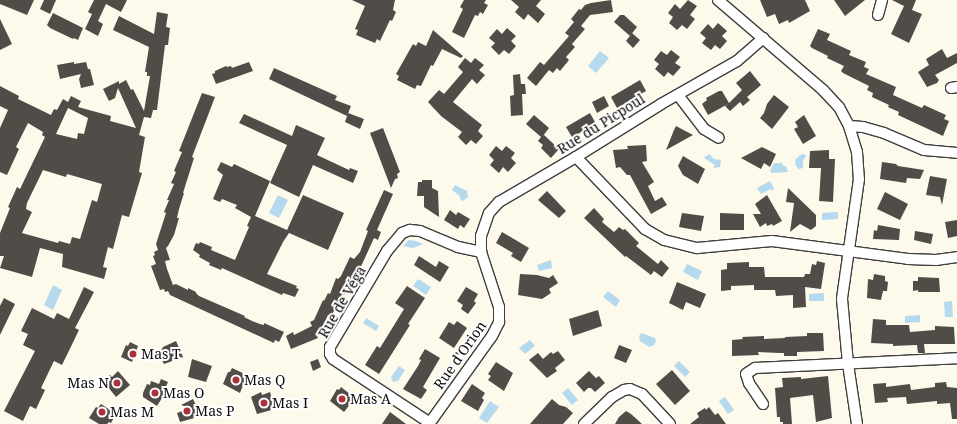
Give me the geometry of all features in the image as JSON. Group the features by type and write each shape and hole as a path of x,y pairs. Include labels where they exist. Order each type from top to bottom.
{"street":[{"path":"718,0 823,90 839,107 849,126 857,152 859,179 842,299 848,364 857,424"},
{"path":"878,15 882,0"},
{"name":"Rue du Picpoul","path":"481,252 481,236 484,223 489,213 498,202 576,158 678,95 737,61 763,38"},
{"path":"678,95 704,129 719,138"},
{"path":"849,126 863,127 884,133 924,150 957,153"},
{"path":"576,158 645,229 664,240 697,248 772,241 908,260 936,260 957,257"},
{"name":"Rue de Véga","path":"429,423 332,359 330,347 388,251 402,233 410,230 420,231 458,247 481,252"},
{"name":"Rue d'Orion","path":"429,423 492,336 499,322 499,307 481,252"},
{"path":"763,404 749,383 746,374 755,368 957,358"},
{"path":"584,424 612,397 624,390 630,389 642,394 670,424"}],"water":[{"path":"600,51 609,58 596,73 588,66"},
{"path":"709,154 714,159 721,160 720,167 713,168 715,165 704,158"},
{"path":"804,154 806,156 803,161 803,168 799,169 796,166 795,160 800,155"},
{"path":"774,163 782,163 783,166 786,166 788,172 772,173 770,171"},
{"path":"770,181 774,189 761,194 757,188"},
{"path":"455,185 467,191 468,197 463,201 460,199 460,196 452,190"},
{"path":"278,195 288,200 279,218 269,213"},
{"path":"838,212 838,219 822,220 822,213"},
{"path":"409,240 423,244 413,248 403,246"},
{"path":"551,260 552,268 539,271 537,265"},
{"path":"687,264 702,271 698,280 683,272"},
{"path":"418,279 431,287 426,295 413,286"},
{"path":"53,285 62,290 53,310 44,305"},
{"path":"608,291 620,300 616,307 603,297"},
{"path":"824,293 824,301 809,301 809,294"},
{"path":"952,301 953,317 945,317 944,302"},
{"path":"920,315 920,322 905,323 905,316"},
{"path":"366,318 379,326 376,331 363,323"},
{"path":"641,333 655,338 656,341 654,345 649,347 640,341 639,336"},
{"path":"530,340 535,346 525,354 519,348"},
{"path":"679,361 690,372 685,377 674,366"},
{"path":"399,366 405,370 398,381 393,382 391,377"},
{"path":"568,388 578,400 572,405 562,393"},
{"path":"725,397 734,410 728,414 719,401"},
{"path":"490,401 499,407 487,423 479,418"}],"building":[{"path":"0,0 34,0 27,15 0,4"},
{"path":"44,0 56,0 50,14 40,9"},
{"path":"94,0 127,0 121,12 106,4 98,21 103,24 98,36 85,29 92,14 88,12"},
{"path":"352,0 395,0 393,10 396,12 392,21 390,20 380,41 377,39 375,43 356,35 358,30 355,29 365,6"},
{"path":"464,0 486,0 484,3 488,5 483,14 480,12 478,16 475,15 464,38 452,32 463,9 460,7"},
{"path":"511,0 541,0 536,6 545,14 538,23 528,14 524,20 515,12 519,7"},
{"path":"611,0 613,12 590,15 581,26 585,29 572,44 575,47 566,57 569,60 560,71 557,68 553,73 549,70 536,86 527,78 540,62 544,65 569,36 565,33 574,22 571,19 579,9 581,10 585,5 591,3"},
{"path":"688,0 697,6 690,15 695,19 687,29 682,25 677,30 669,23 673,17 668,13 675,4 680,9"},
{"path":"760,0 805,0 810,11 789,23 788,20 779,24 775,14 767,17"},
{"path":"834,0 865,0 845,16"},
{"path":"892,0 916,0 912,10 922,14 909,43 891,34 904,6"},
{"path":"157,12 168,14 166,27 170,28 168,45 165,45 157,110 153,110 151,118 144,117 139,135 145,137 139,172 142,173 129,217 122,215 113,249 108,247 103,267 107,268 104,279 62,267 63,254 40,248 32,277 0,268 4,256 0,256 0,233 10,208 8,207 17,187 20,189 45,137 42,135 43,132 28,123 16,147 19,149 7,175 0,172 0,128 8,110 0,106 0,86 19,96 18,99 51,115 54,109 57,110 63,99 68,102 71,96 81,101 78,107 111,116 110,121 136,128 118,88 115,98 109,101 103,89 119,81 119,84 126,80 131,90 133,89 144,111 150,76 147,76 147,72 145,72 149,47 113,30 119,16 154,34","holes":["68,108 88,118 84,134 78,133 77,139 56,134","43,170 66,177 67,174 102,184 97,202 92,200 80,239 72,237 70,244 59,241 58,243 22,233 32,212 26,209 27,203"]},
{"path":"53,13 83,28 78,40 50,28 47,25"},
{"path":"620,15 624,15 637,27 630,36 614,22"},
{"path":"0,19 12,44 0,50"},
{"path":"718,23 727,31 722,36 727,41 720,49 715,45 711,50 702,43 706,38 700,33 708,24 713,29"},
{"path":"507,28 516,36 511,41 516,46 509,54 504,50 499,55 491,47 495,43 489,38 497,29 502,34"},
{"path":"818,29 830,34 827,40 851,51 849,55 866,62 864,67 869,69 866,74 896,87 893,95 922,108 924,105 946,115 944,119 949,121 943,136 898,115 899,112 888,107 889,105 872,97 873,93 867,90 869,86 843,73 841,71 844,66 827,58 828,56 812,48 810,46"},
{"path":"433,30 463,56 461,58 442,49 433,66 431,65 421,86 417,85 415,89 397,80 399,76 396,74 413,44 416,46 418,42 426,46"},
{"path":"632,33 640,40 633,48 626,41"},
{"path":"942,49 947,58 957,53 957,63 935,75 939,80 937,83 927,87 918,72 929,65 926,59"},
{"path":"671,50 680,57 675,63 681,67 673,76 668,72 664,77 655,69 659,64 654,60 661,51 667,55"},
{"path":"465,58 471,63 475,58 484,65 479,70 485,75 477,84 472,79 453,102 482,125 478,131 483,136 476,144 471,140 466,145 458,137 462,132 441,116 428,102 439,90 444,94 463,72 458,67"},
{"path":"74,62 74,64 86,62 88,69 90,69 94,85 81,88 79,79 81,74 60,79 57,65"},
{"path":"249,62 253,71 216,84 212,74 215,73 215,71 226,66 231,66 232,68"},
{"path":"274,68 337,96 335,100 351,106 347,116 269,79"},
{"path":"750,71 761,85 747,97 750,100 743,106 740,102 730,111 725,106 728,104 708,115 702,104 707,100 706,98 719,91 722,91 729,103 742,90 736,83"},
{"path":"520,74 521,84 525,84 526,94 522,94 523,115 511,116 510,96 514,95 513,75"},
{"path":"640,80 646,91 617,108 611,97"},
{"path":"202,93 215,97 192,157 194,158 183,193 177,218 179,218 174,235 166,248 170,260 165,261 167,269 173,285 176,284 188,290 188,288 196,292 199,296 245,316 244,317 252,321 264,325 264,323 284,332 279,342 275,340 274,343 170,295 168,291 165,292 164,289 160,290 151,266 156,264 153,256 155,255 154,252 158,250 156,244 166,213 164,212 169,200 167,200 174,184 171,183 176,172 174,171 182,152 179,151"},
{"path":"774,95 789,107 772,129 760,118 764,113 767,104"},
{"path":"604,96 609,106 597,113 592,102"},
{"path":"348,113 364,119 360,129 345,122"},
{"path":"590,113 596,124 572,137 566,127"},
{"path":"244,114 292,136 296,125 325,138 317,155 349,170 350,168 358,171 353,183 313,165 299,197 270,183 287,145 239,123"},
{"path":"534,115 549,128 543,136 544,135 559,149 551,158 541,148 543,145 538,141 541,137 526,124"},
{"path":"804,115 816,136 803,144 794,129 798,127 795,122"},
{"path":"676,126 693,135 666,150 674,130"},
{"path":"383,128 400,172 397,174 398,178 395,179 391,188 370,133"},
{"path":"646,145 647,161 642,162 654,182 648,186 655,201 662,197 667,205 651,214 630,175 627,175 620,167 616,168 613,150 628,149 627,146"},
{"path":"496,146 502,151 506,146 515,153 511,158 516,163 508,172 503,167 499,173 490,165 494,160 489,155"},
{"path":"762,147 776,154 770,167 764,163 761,169 741,158"},
{"path":"829,150 829,159 835,159 833,202 819,201 821,168 809,168 810,151"},
{"path":"683,156 705,169 698,184 683,175 678,166"},
{"path":"221,162 232,167 234,164 270,181 255,216 287,230 303,195 344,213 328,250 289,233 283,242 267,274 297,286 296,288 299,289 295,297 283,293 282,295 222,268 221,270 209,265 210,263 199,257 200,255 193,250 196,243 199,244 200,242 212,247 211,250 235,260 249,227 247,226 251,217 235,208 237,205 222,199 220,202 213,199 223,175 217,170"},
{"path":"882,162 924,170 920,179 907,178 906,183 880,179"},
{"path":"930,176 947,179 942,205 940,197 926,195"},
{"path":"422,180 432,180 432,188 438,191 439,217 424,207 424,196 417,196 418,182 422,182"},
{"path":"788,188 816,215 816,226 811,230 800,224 790,232 794,203 786,202"},
{"path":"384,190 393,194 377,230 381,232 378,240 374,238 358,273 355,272 352,276 344,295 342,294 331,317 328,315 322,328 324,331 316,334 318,338 291,349 286,336 293,332 294,335 312,326 310,322 314,320 323,300 324,301 328,293 330,294 336,278 338,279 341,276 350,257 354,259 360,252 368,231 366,230"},
{"path":"547,191 566,211 559,218 538,200"},
{"path":"885,192 908,204 900,220 877,209"},
{"path":"767,195 782,221 773,226 772,224 767,226 766,223 760,227 753,214 761,214 755,204"},
{"path":"594,208 604,219 602,222 614,232 619,227 623,230 625,229 639,243 636,246 658,264 661,260 669,268 662,277 654,271 651,275 626,256 625,257 584,218"},
{"path":"450,210 456,215 458,212 470,219 464,228 460,225 458,229 444,220"},
{"path":"682,213 704,216 701,231 679,227"},
{"path":"720,213 744,214 744,230 720,230"},
{"path":"957,220 957,236 948,238 945,222"},
{"path":"878,225 900,229 899,240 873,239 874,230 877,231"},
{"path":"915,231 933,234 931,244 914,240"},
{"path":"502,232 529,248 521,262 511,256 513,253 496,243"},
{"path":"419,256 436,267 439,261 449,267 440,282 414,265"},
{"path":"817,261 825,263 821,289 805,287 806,307 793,308 793,295 776,296 775,290 754,290 754,285 731,286 731,290 721,291 721,270 727,269 727,263 749,262 749,267 764,267 765,277 804,277 805,274 810,274 812,264 816,265"},
{"path":"520,274 537,275 549,278 553,275 558,283 549,289 551,293 542,299 518,295"},
{"path":"874,274 885,276 885,281 888,282 887,291 883,291 881,300 867,298 868,279 873,280"},
{"path":"918,277 939,278 940,292 913,291 913,281 918,281"},
{"path":"677,282 706,294 700,308 686,302 683,310 669,303"},
{"path":"407,286 425,298 379,374 365,365 377,346 380,348 404,309 395,303"},
{"path":"84,287 94,292 75,328 79,330 62,365 54,361 41,388 45,390 36,409 30,406 23,421 4,411 35,351 23,345 28,334 21,331 32,308 54,319 57,313 69,319"},
{"path":"466,287 478,294 474,301 476,303 468,314 461,309 463,305 457,301"},
{"path":"4,298 15,304 0,335 0,306"},
{"path":"598,310 602,326 573,336 569,319"},
{"path":"873,319 886,320 886,325 909,325 910,332 935,330 935,326 954,327 955,344 924,344 925,353 918,353 917,345 893,346 893,344 871,343"},
{"path":"457,321 467,328 454,348 439,338 449,322 454,325"},
{"path":"807,333 823,333 824,351 797,352 797,356 784,356 784,353 758,352 759,355 732,356 732,340 743,339 742,337 764,336 764,339 807,336"},
{"path":"176,341 183,357 164,364 159,355 163,347"},
{"path":"130,342 138,346 132,362 121,357 126,345 128,346"},
{"path":"619,345 632,350 626,363 614,358"},
{"path":"425,349 440,358 423,387 427,390 421,399 403,389 418,366 421,360 419,359"},
{"path":"558,351 565,360 555,368 557,371 547,378 529,360 538,353 543,359 551,352 553,354"},
{"path":"192,359 212,366 206,382 188,377"},
{"path":"318,359 321,367 313,371 310,362"},
{"path":"496,362 513,373 504,391 488,380 491,376 488,374"},
{"name":"Mas Q","path":"232,368 247,375 240,393 223,384 228,372 230,372"},
{"path":"672,370 690,391 675,405 656,384"},
{"name":"Mas N","path":"118,371 130,385 116,397 104,382 110,375 112,377"},
{"path":"589,371 596,378 599,376 605,383 595,392 591,388 588,388 584,392 576,383"},
{"path":"828,376 832,418 816,422 813,395 790,398 792,424 783,424 783,422 780,422 780,417 777,417 775,388 783,387 782,378 801,377 801,379"},
{"name":"Mas O","path":"161,379 168,382 165,389 167,390 157,406 143,397 143,393 147,384 150,385 151,381 159,384"},
{"path":"946,382 947,387 957,388 957,419 952,419 950,403 937,404 937,401 907,404 906,397 887,398 888,402 875,403 873,384 886,383 886,387 910,384 911,390 935,387 935,383"},
{"path":"472,384 485,393 482,398 484,400 478,411 461,401"},
{"name":"Mas A","path":"341,387 355,398 344,412 330,401 337,389 339,390"},
{"name":"Mas I","path":"261,392 262,395 270,392 275,409 257,414 251,397"},
{"name":"Mas P","path":"193,399 199,412 195,411 198,417 180,422 177,413 190,408 181,405"},
{"path":"552,399 573,413 563,424 530,424"},
{"name":"Mas M","path":"101,404 116,414 111,423 99,424 89,418 96,407 98,408"},
{"path":"709,407 715,415 718,413 726,424 690,424 699,417 697,413 705,408 706,410"},
{"path":"626,411 642,424 615,424 619,417"},
{"path":"390,412 406,424 382,424"}],"place":[{"name":"Mas T","path":"133,354"},
{"name":"Mas Q","path":"236,380"},
{"name":"Mas N","path":"117,383"},
{"name":"Mas O","path":"155,393"},
{"name":"Mas A","path":"342,399"},
{"name":"Mas I","path":"264,403"},
{"name":"Mas P","path":"187,411"},
{"name":"Mas M","path":"102,412"}]}
